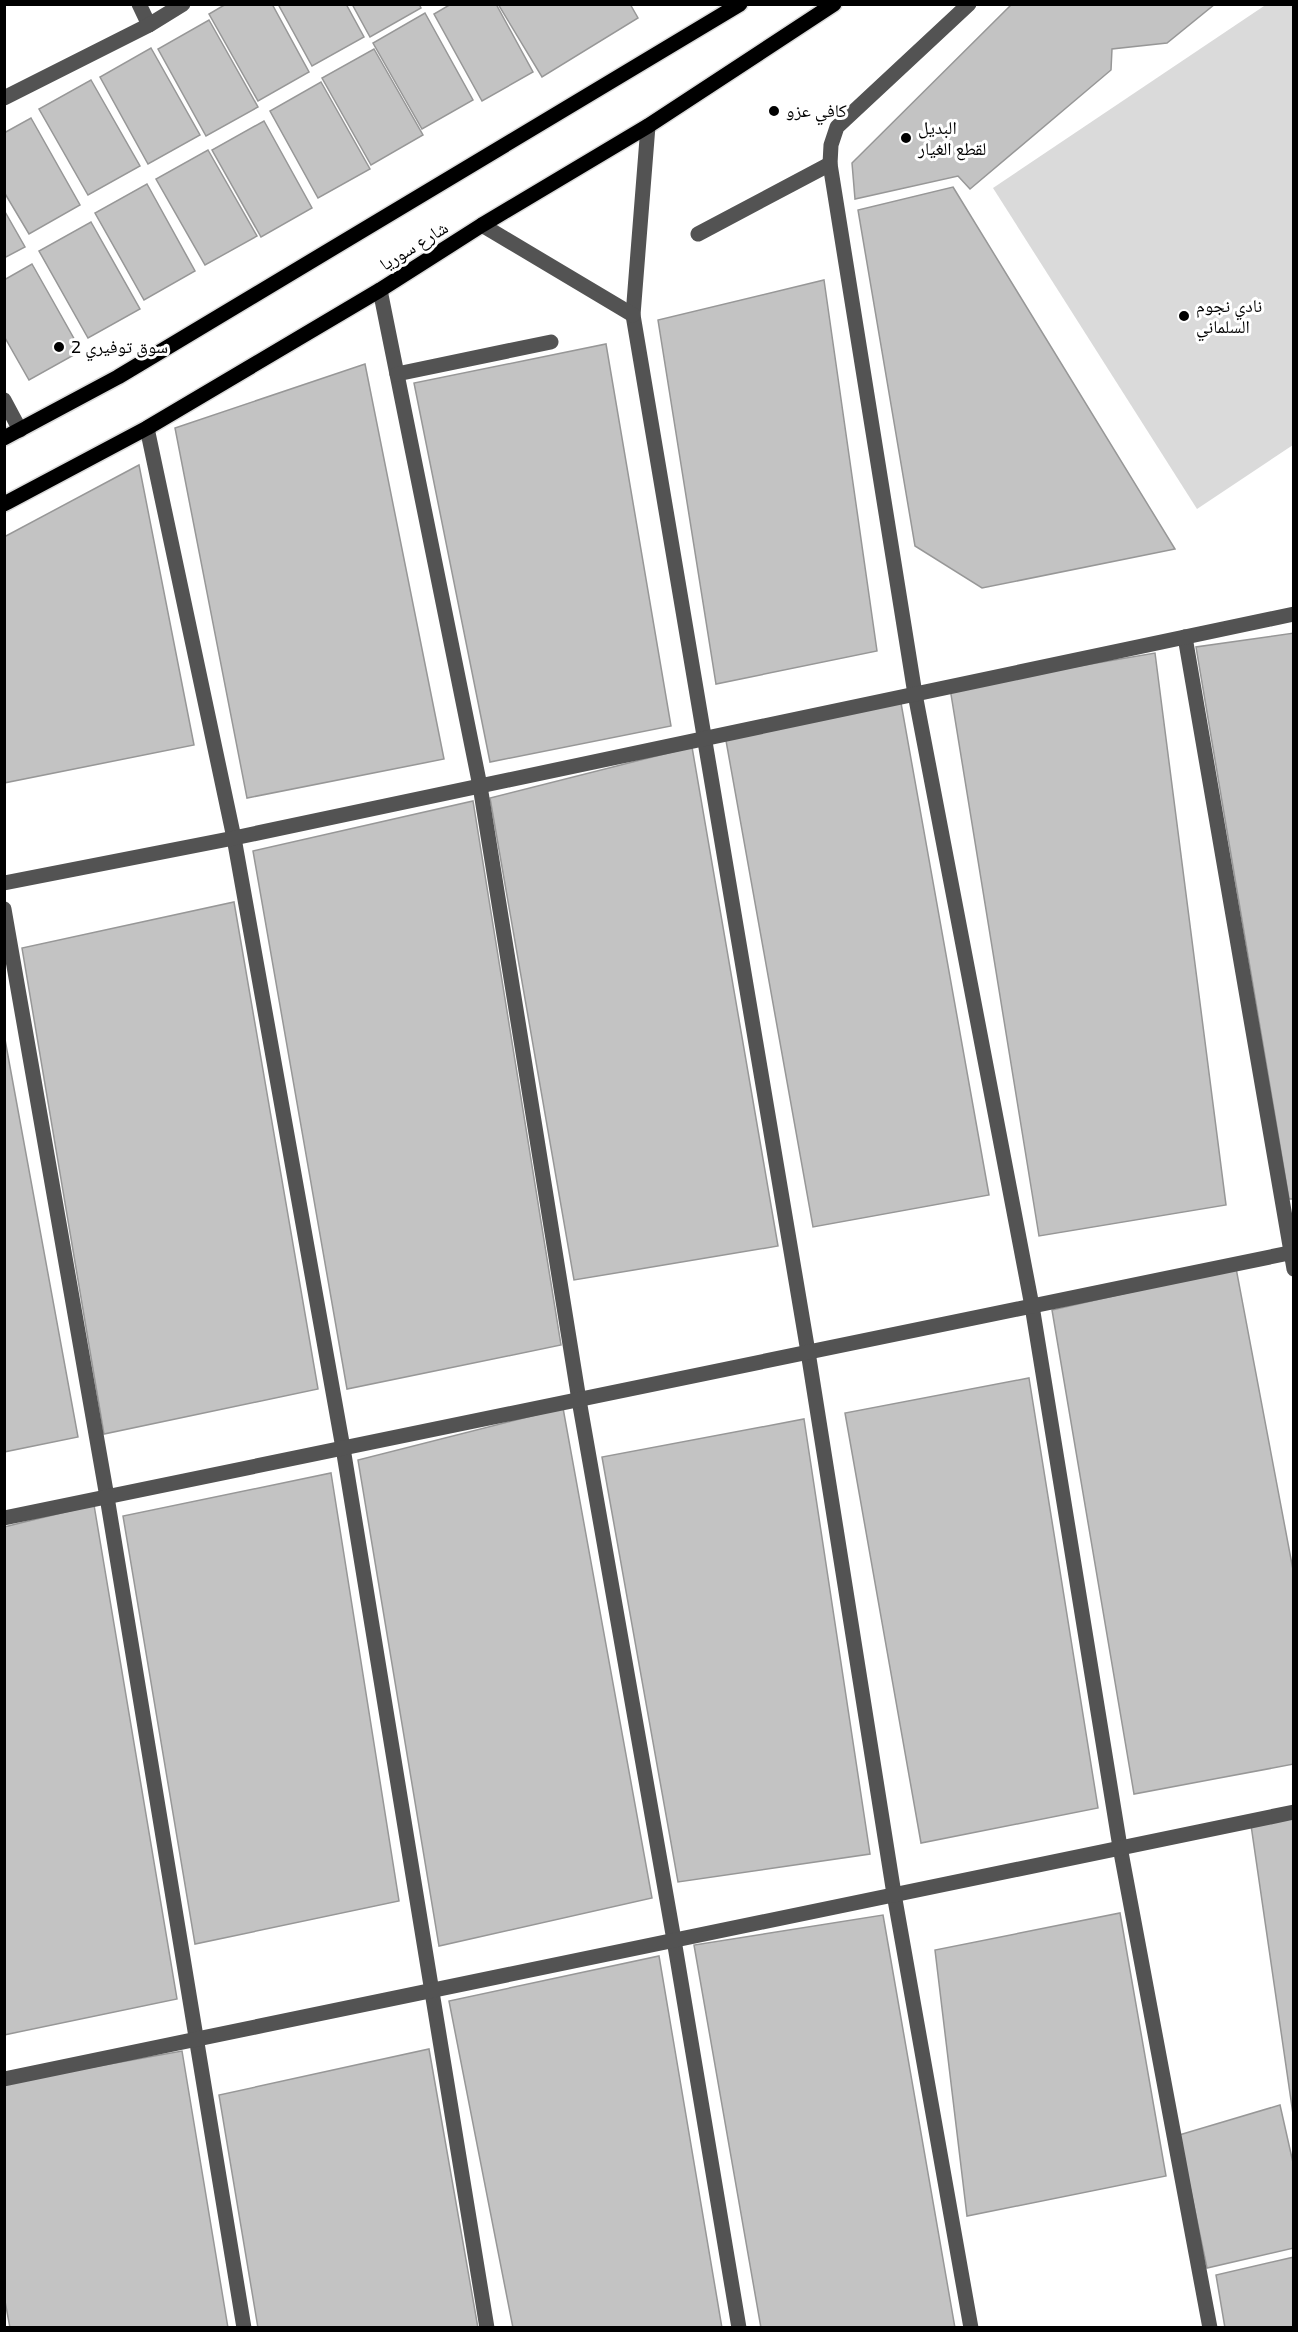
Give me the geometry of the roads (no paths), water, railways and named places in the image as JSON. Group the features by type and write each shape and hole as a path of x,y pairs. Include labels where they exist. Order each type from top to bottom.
{"main road":[{"path":"4,438 129,370 740,4"},
{"name":"شارع سوريا","path":"4,504 147,428 380,290 482,225 648,126 834,4"}],"street":[{"path":"139,4 149,25"},
{"path":"4,98 149,25 183,4"},
{"path":"969,4 837,127 831,145 830,164 915,694 1032,1306 1120,1847 1210,2328"},
{"path":"648,126 633,315 808,1352 894,1894 971,2328"},
{"path":"698,234 830,164"},
{"path":"482,225 633,315"},
{"path":"380,290 480,786 579,1400 674,1940 739,2328"},
{"path":"397,374 551,342"},
{"path":"4,400 20,430"},
{"path":"147,428 234,838 343,1448 488,2328"},
{"path":"4,883 234,838 1293,614"},
{"path":"1185,637 1292,1252 1293,1269"},
{"path":"4,909 107,1497 244,2328"},
{"path":"4,1518 1292,1252"},
{"path":"4,2079 1293,1812"}],"place":[{"name":"كافي عزو","path":"774,111"},
{"name":"البديل لقطع الغيار","path":"906,138"},
{"name":"نادي نجوم السلماني","path":"1184,316"},
{"name":"سوق توفيري 2","path":"59,347"}]}
